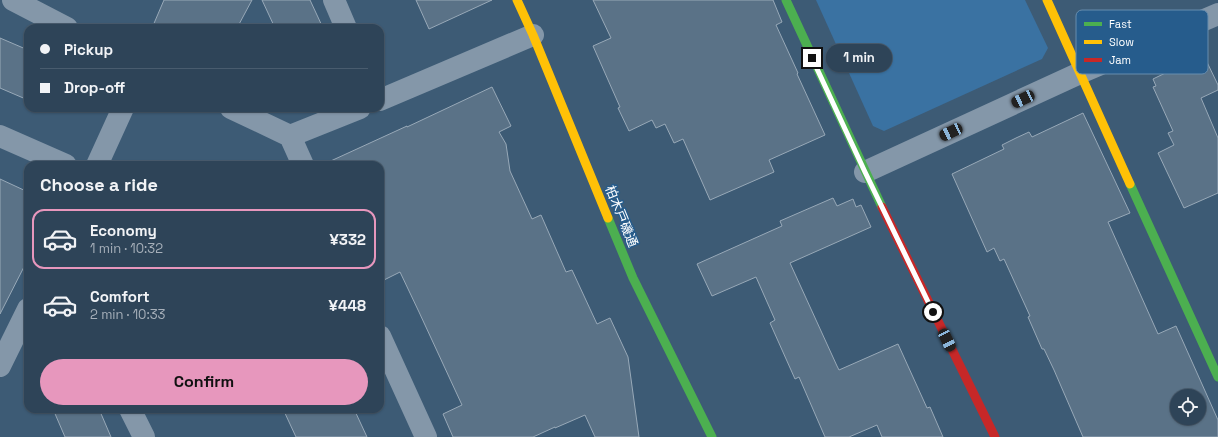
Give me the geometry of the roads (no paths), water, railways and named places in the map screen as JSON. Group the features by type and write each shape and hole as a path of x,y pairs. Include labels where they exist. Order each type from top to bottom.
{"street":[{"path":"13,0 60,24"},
{"path":"334,0 344,24"},
{"name":"柏木戸磯通","path":"517,0 634,278 712,437"},
{"path":"786,0 865,172 995,437"},
{"path":"1047,0 1076,64"},
{"path":"1208,18 1218,14"},
{"path":"384,98 533,35"},
{"path":"865,172 1078,74"},
{"path":"1080,74 1218,377"},
{"path":"99,161 121,112"},
{"path":"239,112 290,136 301,161"},
{"path":"290,136 350,112"},
{"path":"0,136 57,161"},
{"path":"0,366 24,317"},
{"path":"384,345 426,437"},
{"path":"132,413 144,437"}]}
